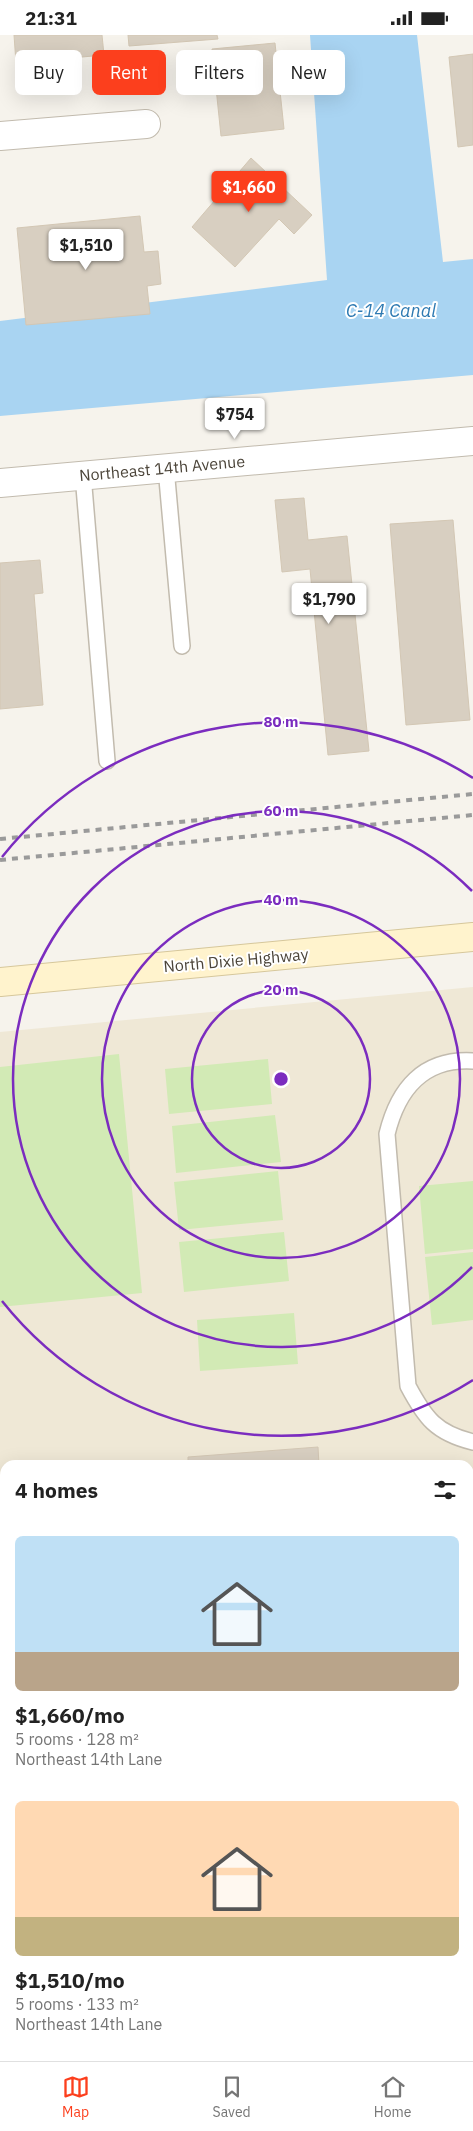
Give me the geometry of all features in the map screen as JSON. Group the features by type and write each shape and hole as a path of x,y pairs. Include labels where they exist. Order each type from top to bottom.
{"main road":[{"name":"North Dixie Highway","path":"0,982 473,937"}],"street":[{"path":"0,136 146,124"},
{"name":"Northeast 14th Avenue","path":"0,483 473,441"}],"lane":[{"path":"166,468 182,646"},
{"path":"83,475 107,761"},
{"path":"473,1061 440,1064 411,1081 393,1109 387,1134 408,1386 424,1415 452,1437 473,1442"}],"shaded area":[{"path":"473,987 473,1460 0,1460 0,1032"}],"green space":[{"path":"119,1054 142,1293 0,1307 0,1067"},
{"path":"268,1059 272,1104 169,1114 165,1069"},
{"path":"275,1115 281,1162 176,1173 172,1126"},
{"path":"278,1171 283,1220 179,1230 174,1182"},
{"path":"473,1181 473,1249 425,1254 419,1186"},
{"path":"284,1232 289,1281 184,1292 179,1242"},
{"path":"473,1252 473,1320 432,1325 425,1257"},
{"path":"294,1313 298,1364 200,1371 197,1320"}],"water":[{"name":"C-14 Canal","path":"310,35 417,35 443,262 473,259 473,375 0,416 0,321 327,280 314,95 345,95 345,50 311,50"}],"building":[{"path":"14,35 102,35 104,50 92,50 92,56 82,57 82,50 15,50"},
{"path":"128,35 217,35 218,39 129,46"},
{"path":"275,43 276,50 273,50 273,95 280,95 284,129 221,136 217,95 263,95 263,50 212,49"},
{"path":"473,54 473,145 458,147 449,57"},
{"path":"251,158 312,215 294,234 279,219 235,267 192,227"},
{"path":"140,216 144,252 158,251 161,284 147,286 150,314 26,325 17,228"},
{"path":"304,498 308,540 347,536 369,751 328,755 310,569 282,572 275,500"},
{"path":"453,520 470,720 406,725 390,524"},
{"path":"40,560 43,593 34,594 43,705 0,709 0,563"},
{"path":"318,1447 319,1460 188,1460 188,1457"}],"railway":[{"path":"0,839 473,794"},
{"path":"0,860 473,815"}]}
